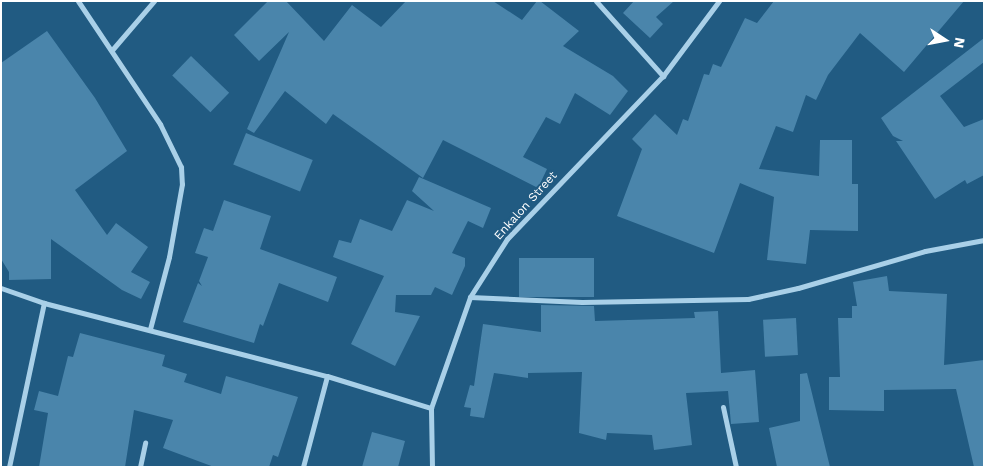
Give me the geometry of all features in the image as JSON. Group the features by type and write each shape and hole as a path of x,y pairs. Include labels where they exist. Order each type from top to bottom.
{"street":[{"path":"78,1 160,124 181,167 182,184 169,257 150,329"},
{"path":"112,50 154,1"},
{"path":"596,1 663,76"},
{"name":"Enkalon Street","path":"432,467 431,408 470,297 506,239 663,76 719,1"},
{"path":"470,297 582,302 748,299 798,288 925,251 984,240"},
{"path":"1,288 44,303 327,376 431,408"},
{"path":"10,467 44,303"},
{"path":"303,467 327,376"},
{"path":"723,407 736,467"},
{"path":"140,467 145,444"}],"building":[{"path":"268,1 286,1 324,41 352,5 381,27 406,1 493,1 522,20 537,1 540,1 579,31 563,46 613,76 628,91 610,115 575,93 560,124 546,117 523,157 547,169 538,188 443,140 423,178 333,114 326,124 285,91 254,133 247,129 289,32 259,61 234,35"},
{"path":"634,1 674,1 656,17 663,24 650,38 623,13"},
{"path":"774,1 964,1 904,72 860,33 828,75 816,100 806,95 793,132 776,126 759,169 819,176 820,140 852,140 852,184 858,184 858,231 810,230 806,264 767,260 774,197 740,183 714,253 617,216 642,149 632,139 655,114 677,135 683,119 688,121 704,74 709,75 713,64 721,67 745,18 757,23"},
{"path":"47,31 95,98 127,151 75,190 107,235 116,223 148,247 131,272 150,282 141,299 122,290 51,239 51,279 9,280 9,272 1,259 1,63"},
{"path":"984,38 984,62 940,96 964,127 984,119 984,175 967,184 965,180 935,199 896,141 903,141 893,136 881,118"},
{"path":"191,56 229,93 210,112 172,75"},
{"path":"246,133 313,160 300,191 233,165"},
{"path":"419,177 491,208 483,228 468,221 452,253 465,258 465,266 452,295 435,287 431,295 396,295 395,312 420,316 395,366 351,344 384,276 333,257 339,240 351,243 360,219 392,231 407,200 434,211 412,191"},
{"path":"224,200 271,216 260,249 337,277 328,302 279,283 263,326 260,324 254,343 183,322 198,283 202,286 199,281 208,257 195,253 204,228 213,231"},
{"path":"519,258 594,258 594,297 519,297"},
{"path":"887,276 889,291 947,294 944,365 984,360 984,467 974,467 956,389 884,390 884,411 829,410 829,377 840,377 838,318 852,318 852,306 857,306 853,282"},
{"path":"541,305 594,306 595,321 695,318 694,312 718,311 721,373 755,370 759,422 731,424 728,391 686,393 692,445 654,450 652,435 607,433 606,440 579,433 582,372 528,373 528,378 494,373 484,418 470,416 471,408 464,407 470,385 474,386 483,324 541,332"},
{"path":"796,318 798,355 765,357 763,320"},
{"path":"80,333 165,355 162,366 187,374 184,382 221,394 226,376 298,397 278,457 273,455 269,467 214,467 163,448 173,420 134,410 125,467 39,467 48,413 34,410 39,391 58,396 68,356 73,357"},
{"path":"807,373 830,467 777,467 769,428 800,421 800,374"},
{"path":"372,432 405,441 398,467 362,467"}]}
